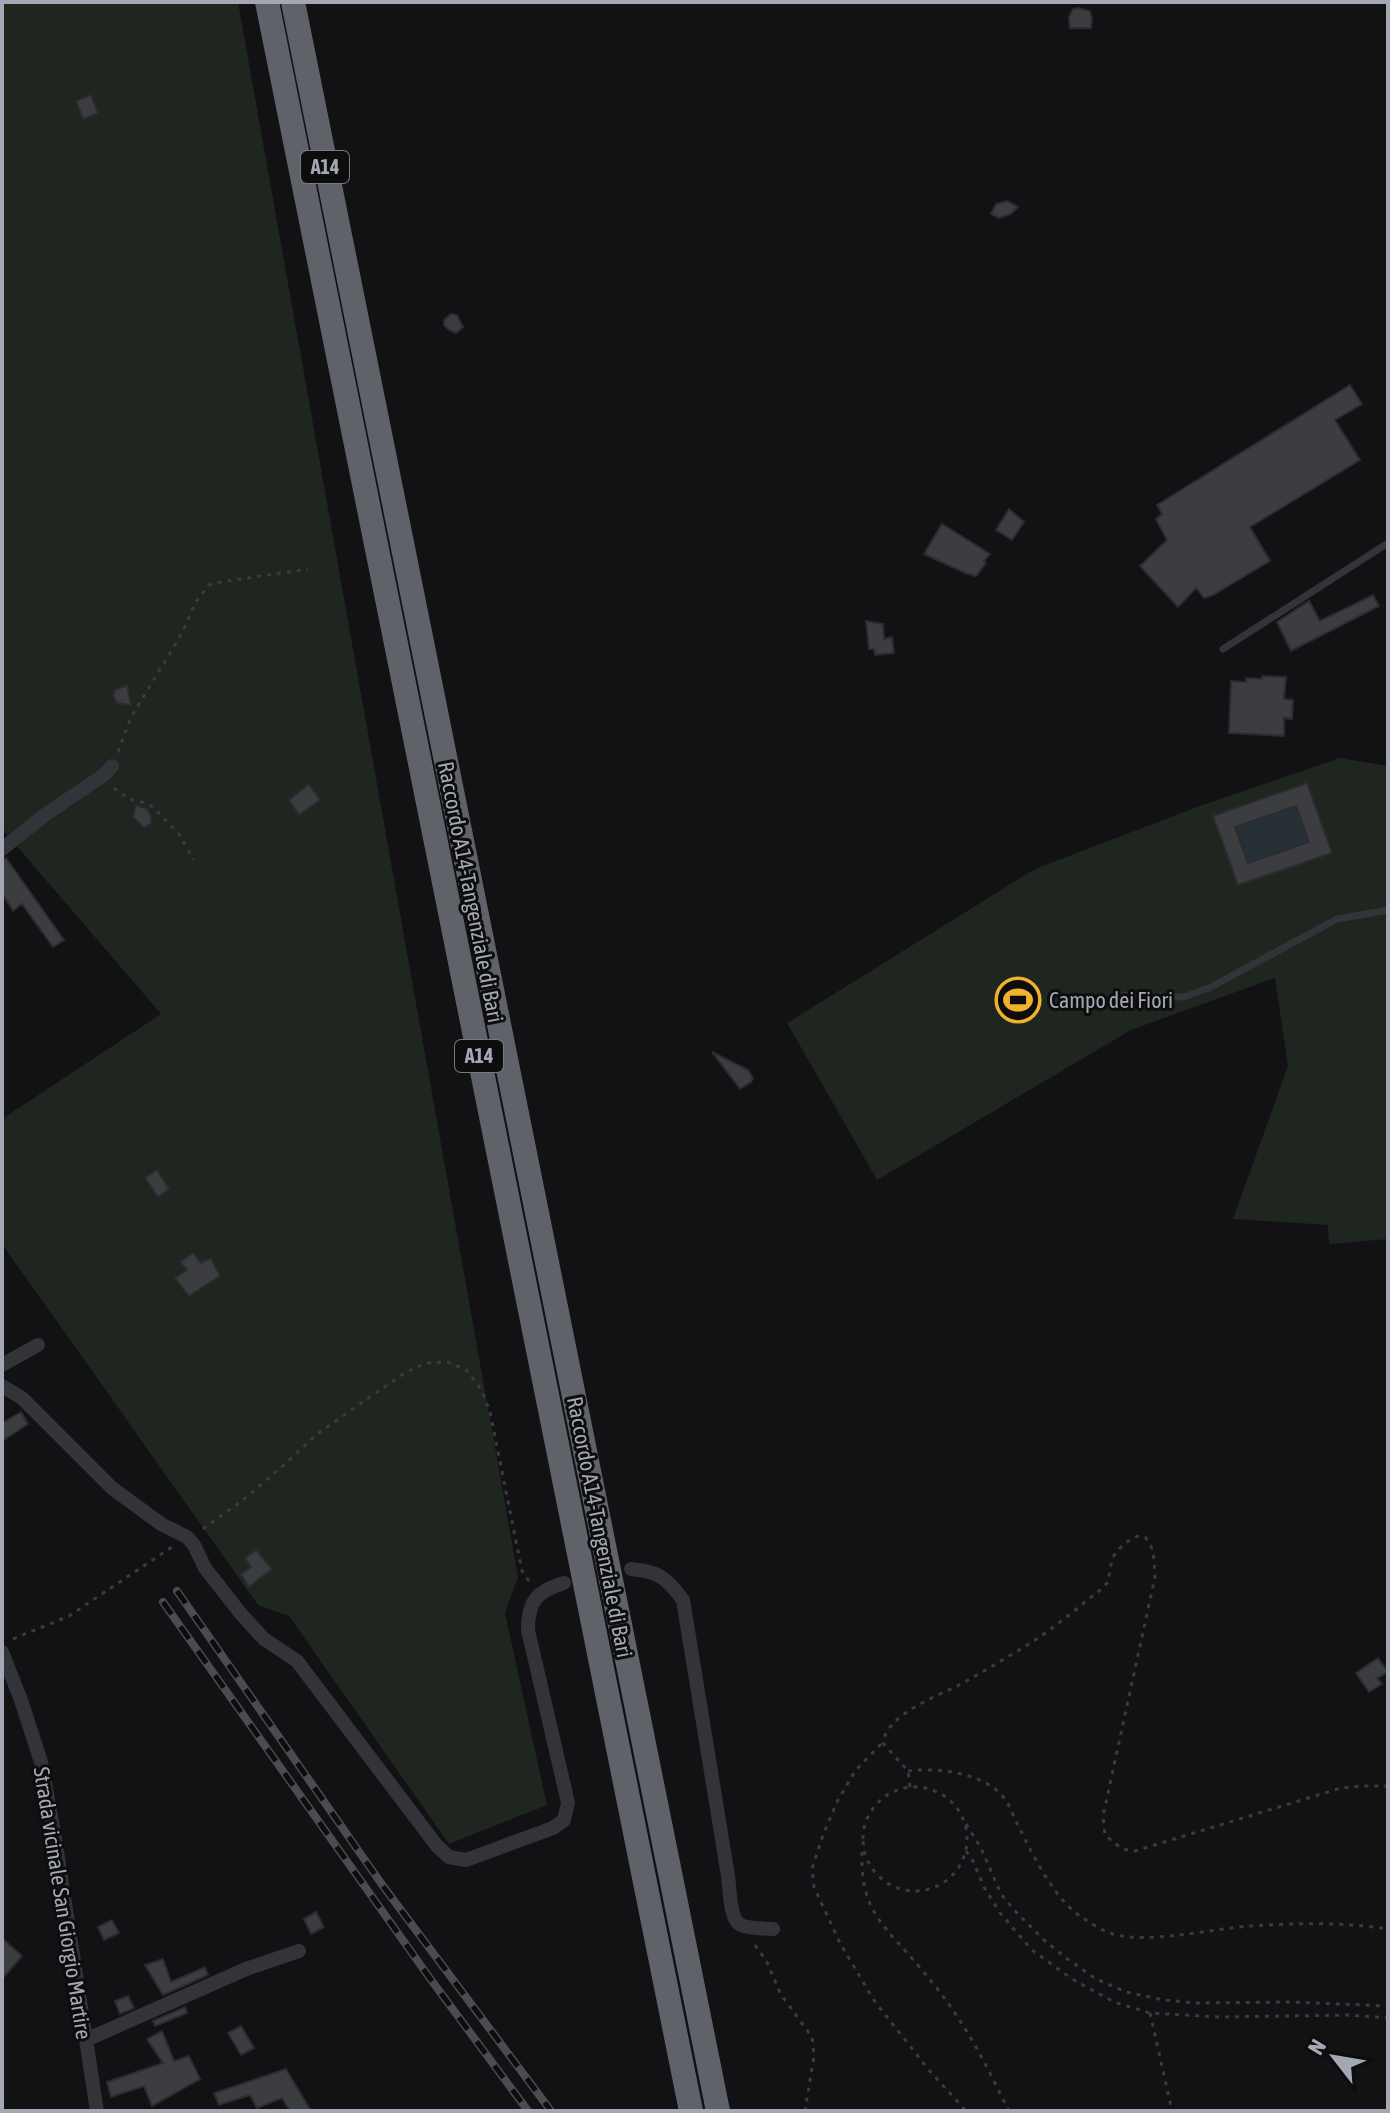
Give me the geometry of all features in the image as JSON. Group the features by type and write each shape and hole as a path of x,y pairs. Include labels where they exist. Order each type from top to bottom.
{"highway":[{"name":"Raccordo A14-Tangenziale di Bari","path":"267,2 691,2111"},
{"name":"Raccordo A14-Tangenziale di Bari","path":"293,2 718,2111"}],"street":[{"path":"2,849 108,771"},
{"path":"2,1365 38,1345"},
{"path":"2,1386 30,1406 112,1488 161,1524 187,1537 205,1568 241,1614 264,1639 297,1661 437,1846 449,1857 466,1860 553,1828 564,1820 568,1803 528,1630 529,1609 538,1594 564,1583"},
{"path":"631,1569 657,1574 671,1584 683,1600 732,1912 741,1925 773,1929"},
{"name":"Strada vicinale San Giorgio Martire","path":"2,1652 41,1762 53,1821 97,2111"},
{"path":"86,2040 246,1969 299,1951"}],"lane":[{"path":"1223,649 1388,543"},
{"path":"1116,995 1184,997 1211,987 1337,919 1388,910"}],"path":[{"path":"194,860 179,834 153,807 129,799 113,787 108,771 131,717 181,635 204,590 221,582 308,569"},
{"path":"12,1640 69,1616 200,1531 243,1500 317,1434 403,1374 425,1363 448,1362 466,1370 481,1389 490,1412 522,1571 538,1594"},
{"path":"910,1787 908,1771 883,1743 889,1729 925,1700 956,1686 1032,1642 1099,1591 1108,1582 1112,1559 1117,1551 1138,1536 1146,1538 1151,1546 1155,1577 1103,1816 1105,1835 1122,1849 1135,1851 1341,1788 1388,1786"},
{"path":"883,1743 855,1771 837,1802 812,1869 814,1887 840,1943 875,2002 966,2111"},
{"path":"908,1771 933,1769 955,1772 990,1786 1004,1798 1033,1855 1057,1892 1080,1916 1111,1934 1164,1936 1314,1924 1388,1929"},
{"path":"1009,2111 963,2025 921,1969 882,1927 864,1887 863,1828 881,1798 896,1789 931,1788 946,1796 958,1808 981,1848 1001,1894 1044,1940 1096,1979 1126,1992 1196,2003 1289,2002 1388,2006"},
{"path":"863,1846 868,1862 878,1877 892,1887 909,1891 926,1890 942,1884 955,1873 966,1851 966,1824"},
{"path":"966,1851 1000,1913 1032,1950 1072,1979 1114,2002 1150,2013 1219,2017 1350,2015 1388,2018"},
{"path":"741,1925 767,1962 780,1993 812,2037 814,2056 805,2111"},
{"path":"1150,2013 1172,2111"}],"shaded area":[{"path":"2,2 238,2 518,1577 505,1613 547,1805 449,1844 289,1616 258,1605 2,1244 2,1119 161,1014 2,829"},
{"name":"Campo dei Fiori","path":"1340,758 1388,766 1388,1239 1329,1244 1328,1225 1233,1219 1288,1066 1275,978 1131,1030 877,1180 787,1023 1035,869 1197,807"},
{"path":"1296,806 1309,842 1248,863 1235,827"}],"building":[{"path":"1073,9 1090,11 1091,28 1070,28 1069,17"},
{"path":"91,95 98,113 83,119 76,101"},
{"path":"1007,201 1018,207 1011,214 999,218 991,214 996,204"},
{"path":"451,314 457,315 463,327 456,333 444,325 444,320"},
{"path":"1350,385 1362,404 1335,420 1360,460 1250,527 1270,561 1213,595 1204,598 1196,588 1178,607 1140,566 1167,540 1156,519 1162,514 1157,505"},
{"path":"1009,509 1024,522 1012,540 996,530"},
{"path":"942,524 990,554 976,576 924,554"},
{"path":"1373,595 1379,606 1291,651 1277,622 1309,601 1320,621"},
{"path":"866,621 883,624 884,639 892,637 894,653 875,655 874,649 869,649"},
{"path":"1262,676 1286,677 1284,699 1293,700 1292,719 1284,718 1284,736 1229,733 1231,681 1246,682 1246,678 1262,679"},
{"path":"127,685 131,705 117,703 113,696 115,690"},
{"path":"1307,783 1332,853 1238,885 1213,816","holes":["1296,806 1309,842 1248,863 1235,827"]},
{"path":"309,784 320,800 299,815 289,800"},
{"path":"136,805 147,809 151,816 151,823 144,828 133,817"},
{"path":"6,858 64,940 53,947 22,904 13,911 2,893 2,859"},
{"path":"712,1052 748,1070 753,1078 751,1082 740,1089"},
{"path":"157,1170 169,1189 158,1197 145,1178"},
{"path":"193,1253 201,1263 211,1258 220,1276 189,1296 175,1278 187,1270 180,1262"},
{"path":"21,1412 28,1424 2,1441 2,1423"},
{"path":"256,1550 272,1569 249,1587 241,1574 251,1567 245,1558"},
{"path":"1378,1658 1388,1672 1377,1678 1382,1684 1369,1692 1356,1673"},
{"path":"316,1912 324,1927 311,1934 304,1919"},
{"path":"112,1920 119,1933 104,1940 98,1927"},
{"path":"2,1938 22,1956 2,1979"},
{"path":"163,1959 171,1982 205,1967 208,1975 163,1995 145,1965"},
{"path":"128,1996 134,2008 120,2014 115,2001"},
{"path":"185,2007 187,2013 155,2026 153,2021"},
{"path":"241,2026 254,2048 241,2055 228,2033"},
{"path":"162,2031 174,2061 189,2056 200,2079 152,2106 144,2086 111,2097 107,2082 163,2063 147,2039"},
{"path":"286,2069 311,2111 290,2111 282,2098 257,2108 250,2095 219,2105 214,2093"}],"railway":[{"path":"177,1591 383,1886 551,2111"},
{"path":"163,1602 528,2111"}],"place":[{"name":"Campo dei Fiori","path":"1018,1000"}]}
